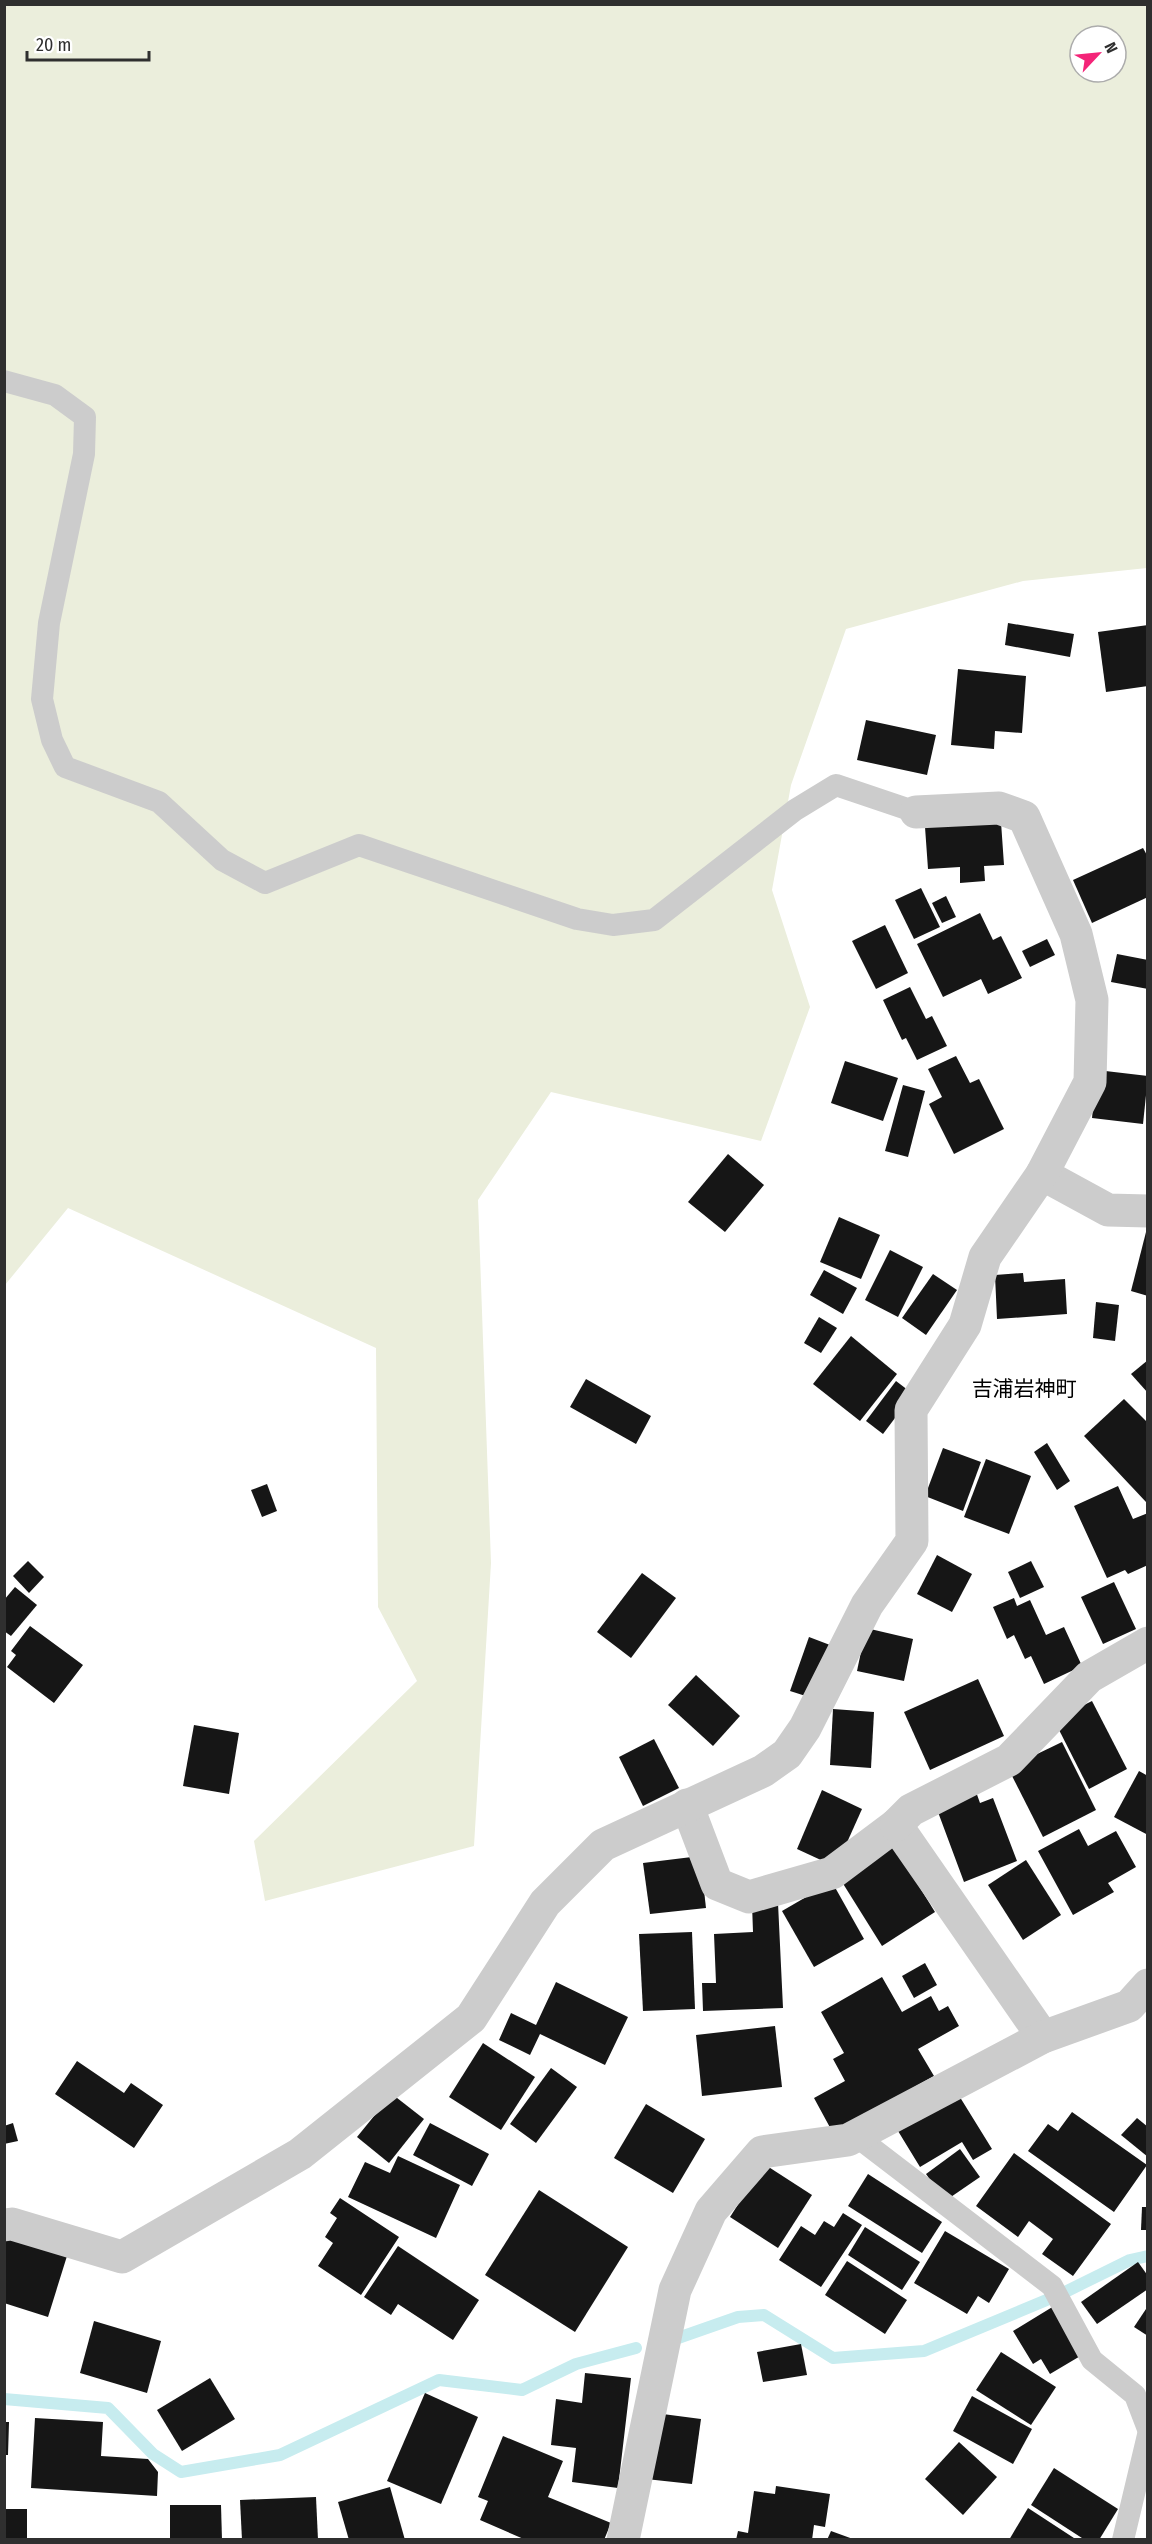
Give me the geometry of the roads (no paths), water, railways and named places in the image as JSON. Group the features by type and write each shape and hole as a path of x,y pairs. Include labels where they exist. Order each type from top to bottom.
{"street":[{"path":"4,2225 12,2224 122,2257 300,2154 471,2018 544,1903 603,1845 763,1771 787,1754 805,1728 867,1605 912,1541 911,1410 965,1325 985,1257 1042,1174 1090,1082 1092,1000 1076,934 1024,817 999,808 916,812"},
{"path":"1042,1174 1108,1210 1148,1211"},
{"path":"687,1805 717,1884 749,1897 832,1873 896,1825 911,1810 1009,1760 1089,1677 1148,1643"},
{"path":"896,1825 1043,2037"},
{"path":"623,2540 675,2290 711,2211 762,2152 848,2140 1043,2037 1129,2006 1148,1985"}],"lane":[{"path":"4,381 55,395 85,417 84,454 49,623 42,699 52,740 65,767 159,802 222,860 265,883 359,844 577,919 613,926 654,920 795,810 836,785 916,812"},
{"path":"856,2136 1052,2286 1092,2360 1135,2395 1148,2429"},
{"path":"1123,2540 1148,2435"}],"waterway":[{"path":"678,2338 738,2317 764,2315 833,2358 924,2351 1061,2294 1130,2260 1148,2256"},
{"path":"4,2399 108,2408 153,2454 181,2472 280,2455 439,2380 522,2390 576,2364 636,2348"}],"district":[{"name":"吉浦岩神町","path":"1024,1389"}]}
